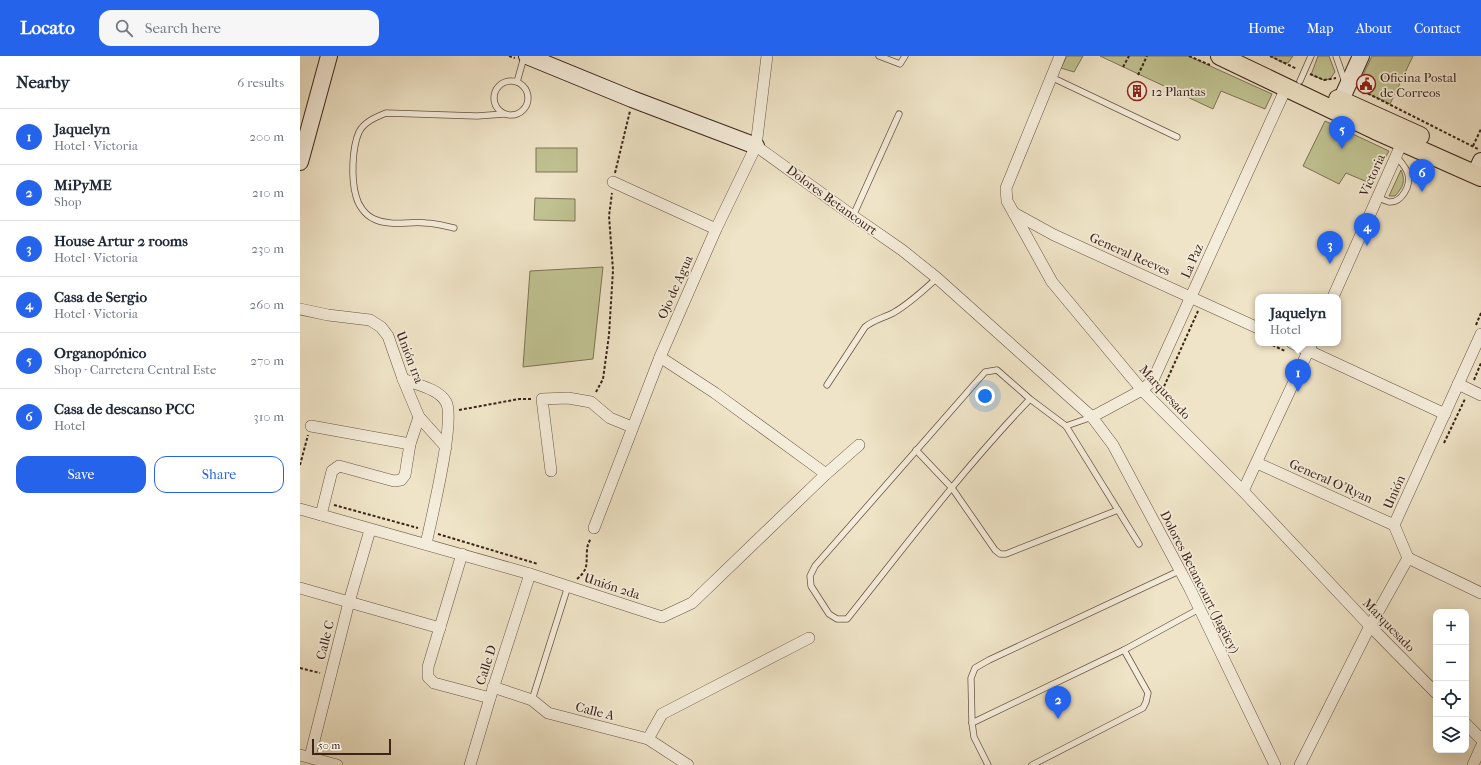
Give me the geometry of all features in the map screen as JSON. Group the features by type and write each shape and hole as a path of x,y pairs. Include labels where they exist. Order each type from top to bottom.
{"main road":[{"path":"1246,56 1293,84"},
{"path":"1223,57 1293,84 1345,97 1402,143 1480,165"}],"street":[{"path":"300,162 329,56"},
{"name":"Dolores Betancourt","path":"526,56 632,99 756,146 852,216 902,250 937,278 1092,417"},
{"name":"Ojo de Agua","path":"594,528 660,357 716,229 756,146 767,56"},
{"name":"Marquesado","path":"1060,56 1006,188 1007,201 1052,282 1142,390 1243,491 1433,691"},
{"path":"1345,97 1361,56"},
{"name":"La Paz","path":"1092,417 1142,390 1153,380 1293,84"},
{"name":"Victoria","path":"1334,294 1402,143"},
{"path":"614,182 716,229"},
{"name":"General Reeves","path":"1013,213 1054,235 1255,327"},
{"name":"Unión 1ra","path":"300,309 328,315 370,320 381,327 388,336 403,379 420,417 446,447"},
{"name":"Unión","path":"1408,558 1394,525 1458,384 1478,330"},
{"path":"1243,491 1310,347 1445,414"},
{"path":"660,357 715,393 826,474"},
{"path":"403,379 427,388 440,395 446,402 449,412 446,447 426,544"},
{"path":"1458,384 1481,395"},
{"path":"551,471 542,399 568,398 590,402 610,418 632,427"},
{"path":"321,515 332,471 339,466 394,481 401,480 405,475 410,444 420,417"},
{"name":"Dolores Betancourt (Jagüey)","path":"1092,417 1113,445 1179,570 1275,765"},
{"path":"310,426 410,444"},
{"name":"Unión 2da","path":"300,509 530,574 662,617 692,603 826,474 859,445"},
{"name":"General O'Ryan","path":"1257,463 1394,525"},
{"name":"Calle C","path":"310,759 349,602 370,530"},
{"path":"300,588 440,628 462,554"},
{"path":"1300,765 1370,626 1408,558 1481,593"},
{"name":"Calle D","path":"470,765 491,692 530,574"},
{"name":"Calle A","path":"440,628 428,667 428,677 434,683 532,700 548,713 648,739 688,765"},
{"path":"648,739 662,714 809,638"},
{"path":"1469,727 1481,739"},
{"path":"1473,765 1481,747"},
{"path":"310,759 337,765"}],"lane":[{"path":"517,82 526,56"},
{"path":"879,56 900,64 905,56"},
{"path":"1293,84 1311,56"},
{"path":"1336,56 1345,97"},
{"path":"1051,77 1177,136"},
{"path":"454,228 427,223 391,224 374,219 362,210 356,196 353,171 355,145 360,131 373,118 386,113 477,116 509,115 521,112 528,103 529,97 524,86 517,82 508,80 503,82 495,90 493,95 496,106 504,114"},
{"path":"852,216 899,114"},
{"path":"1378,197 1389,202 1396,201 1402,196 1409,183 1408,175 1404,166 1402,143"},
{"path":"827,385 865,327 871,322 893,313 904,306 937,278"},
{"path":"1030,399 952,488 847,620 838,619 829,614 811,586 810,576 815,566 985,372 997,370 1030,399 1066,426 1139,544"},
{"path":"1066,426 1092,417"},
{"path":"916,450 952,488 995,550 1000,554 1006,554 1118,510"},
{"path":"988,765 974,737 972,723 970,678 975,668 1179,570"},
{"path":"532,700 568,586"},
{"path":"972,723 1124,650 1199,609"},
{"path":"1032,765 1143,708 1148,693 1124,650"}],"path":[{"path":"1123,67 1129,56"},
{"path":"1138,75 1147,56"},
{"path":"1345,97 1473,146"},
{"path":"590,402 602,379 609,335 612,270 609,216 614,182 632,99"},
{"path":"1480,165 1473,146 1481,129"},
{"path":"1478,330 1481,313"},
{"path":"449,412 519,399 542,399"},
{"path":"300,465 310,426"},
{"path":"568,586 583,573 587,562 587,550 594,528"},
{"path":"300,668 322,674"}],"green space":[{"path":"1067,56 1083,56 1074,72 1061,68"},
{"path":"1100,56 1188,56 1272,94 1265,109 1221,91 1213,109"},
{"path":"1270,56 1293,56 1288,63 1281,62"},
{"path":"1318,56 1329,56 1335,72 1330,79 1324,80 1311,75"},
{"path":"1372,56 1413,56 1390,104 1357,88"},
{"path":"1325,121 1389,151 1372,184 1346,173 1339,184 1303,166"},
{"path":"536,148 577,148 577,172 536,172"},
{"path":"1401,170 1403,177 1402,187 1395,196 1389,196"},
{"path":"535,198 575,199 575,221 534,220"},
{"path":"603,267 593,359 523,367 530,271"}],"place":[{"name":"Oficina Postal de Correos","path":"1366,84"},
{"name":"12 Plantas","path":"1137,91"},
{"name":"Organopónico","path":"1342,149"},
{"name":"Casa de descanso PCC","path":"1422,192"},
{"name":"Casa de Sergio","path":"1367,246"},
{"name":"House Artur 2 rooms","path":"1330,264"},
{"name":"Jaquelyn","path":"1298,392"},
{"name":"MiPyME","path":"1058,719"}]}
